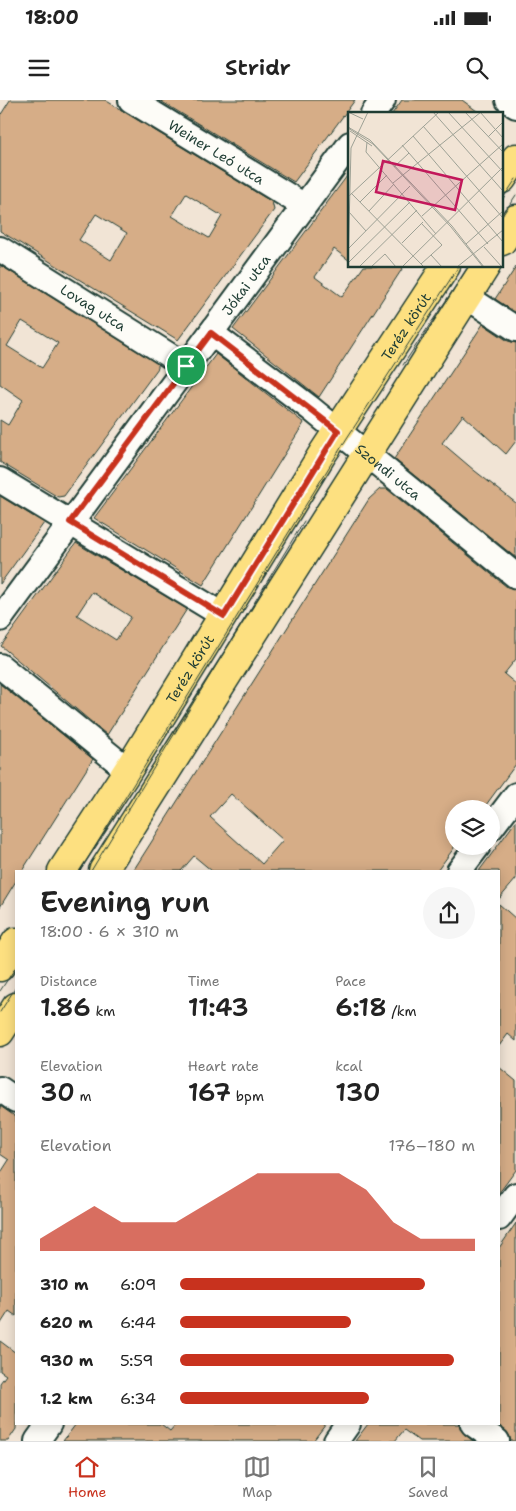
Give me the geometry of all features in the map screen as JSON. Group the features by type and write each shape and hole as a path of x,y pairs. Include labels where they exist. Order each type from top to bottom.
{"main road":[{"path":"504,176 516,158"},
{"path":"504,238 516,219"},
{"name":"Teréz körút","path":"63,870 128,770 338,431 445,268"},
{"path":"104,870 292,578 485,268"},
{"path":"0,967 15,944"},
{"path":"0,1032 15,1009"}],"street":[{"name":"Weiner Leó utca","path":"131,100 303,205"},
{"path":"374,112 383,100"},
{"path":"508,100 516,106"},
{"name":"Jókai utca","path":"0,619 303,205 348,147"},
{"name":"Lovag utca","path":"0,249 186,366"},
{"path":"467,297 516,329"},
{"name":"Szondi utca","path":"211,333 338,431 516,576"},
{"path":"0,480 224,616"},
{"path":"0,666 128,770"},
{"path":"500,816 516,795"},
{"path":"460,870 471,855"},
{"path":"0,1089 15,1099"},
{"path":"500,1217 516,1195"},
{"path":"37,1441 48,1425"},
{"path":"336,1441 347,1425"},
{"path":"474,1425 497,1441"}],"building":[{"path":"10,100 105,100 272,202 274,210 178,340 0,231 0,116","holes":["186,194 222,216 209,238 172,216","96,214 127,233 111,260 79,240"]},
{"path":"159,100 355,100 294,182"},
{"path":"402,100 462,100 478,112 393,112"},
{"path":"348,175 348,260 334,249 315,277 342,297 363,268 403,268 319,397 233,329"},
{"path":"0,265 158,364 158,368 64,496 58,497 0,462 0,420 8,425 23,400 0,384","holes":["22,321 58,343 42,368 7,346"]},
{"path":"516,267 516,313 495,299"},
{"path":"483,324 508,341 516,343 516,441 506,454 463,415 442,443 516,503 516,558 394,459"},
{"path":"216,354 304,423 203,585 94,518"},
{"path":"380,489 387,489 507,587 516,589 516,659 504,674 516,684 516,764 490,800 445,800 445,855 449,855 438,870 211,870 194,856 182,870 134,870 369,499","holes":["231,794 283,840 262,864 210,817"]},
{"path":"0,496 44,523 0,584"},
{"path":"76,543 187,609 107,735 1,646","holes":["92,592 131,617 116,640 77,615"]},
{"path":"0,684 93,759 23,870 15,870 15,883 0,907"},
{"path":"516,821 516,879 500,898 500,870 480,870 491,855 500,855 500,843"},
{"path":"500,905 516,919 516,1041 508,1034 500,1045"},
{"path":"500,1068 516,1081 516,1170 500,1192"},
{"path":"0,1106 15,1116 15,1315 9,1311 0,1325 0,1174 9,1160 0,1154"},
{"path":"516,1223 516,1441 511,1441 509,1435 497,1425 500,1425 500,1247"},
{"path":"0,1341 15,1352 16,1429 8,1441 0,1441 0,1383 6,1375 0,1371"},
{"path":"75,1425 162,1425 170,1431 175,1425 325,1425 313,1441 63,1441"},
{"path":"367,1425 459,1425 461,1430 473,1441 419,1441 404,1430 395,1441 355,1441"}],"tram line":[{"path":"504,197 516,179"},
{"path":"504,213 516,195"},
{"path":"81,870 347,438 458,268"},
{"path":"403,365 468,268"},
{"path":"92,870 304,521"},
{"path":"0,991 15,968"},
{"path":"0,1012 15,989"}],"route":[{"path":"211,333 338,431 224,616 70,522 186,366 211,333"}]}
